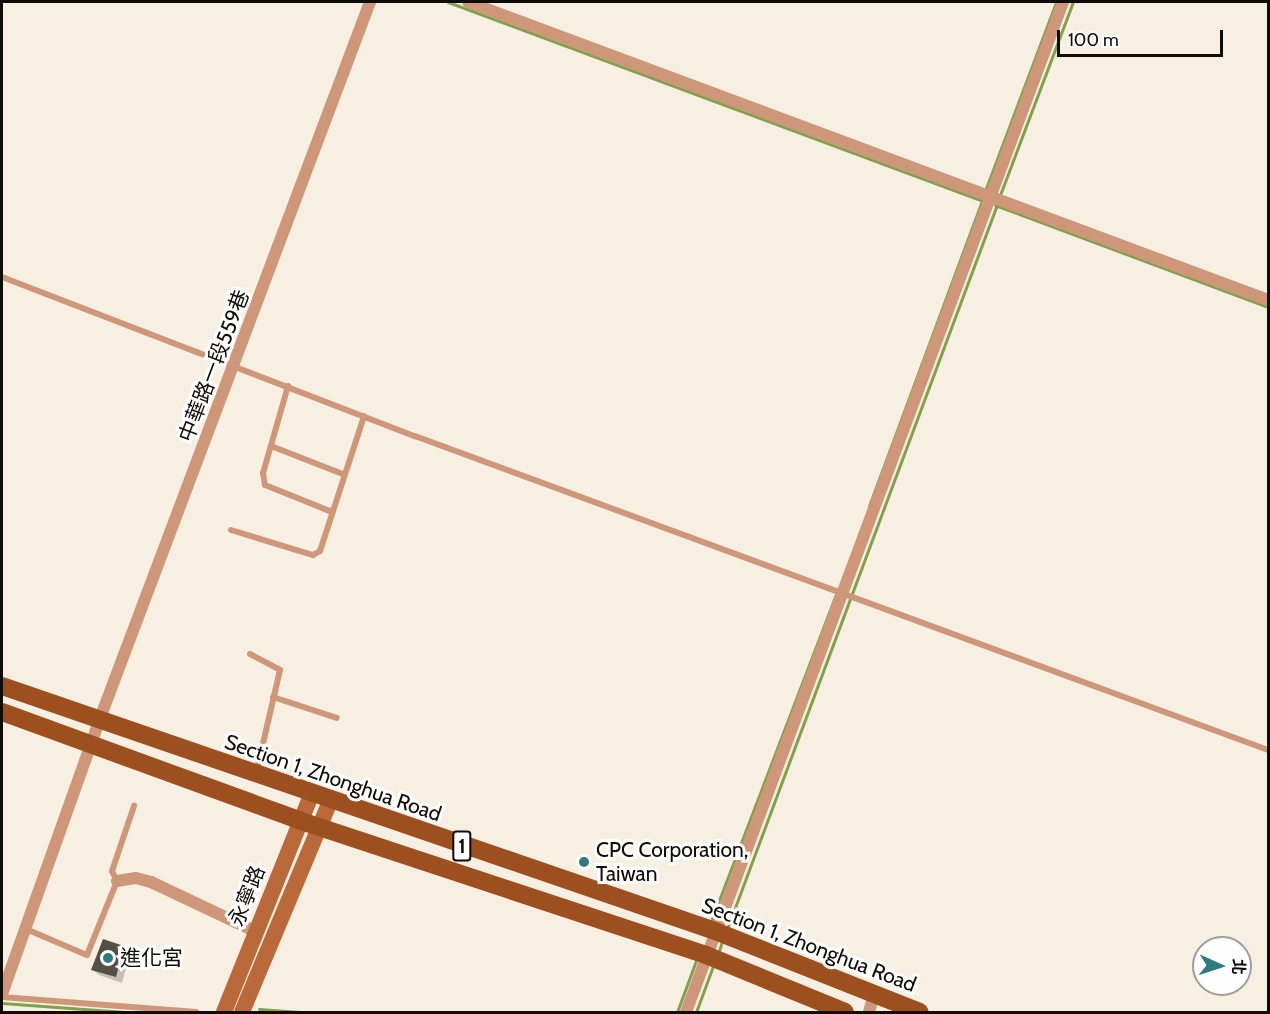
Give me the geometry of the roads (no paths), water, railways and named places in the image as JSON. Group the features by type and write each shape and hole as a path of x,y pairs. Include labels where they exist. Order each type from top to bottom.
{"main road":[{"name":"Section 1, Zhonghua Road","path":"2,686 311,796 715,931 920,1012"},
{"name":"1","path":"2,712 301,821 706,955 845,1012"}],"street":[{"name":"中華路一段559巷","path":"2,995 99,721 235,367 370,2"},
{"path":"468,2 1269,300"},
{"path":"686,1012 1063,2"},
{"name":"永寧路","path":"224,1012 311,796"},
{"name":"永寧路","path":"242,1012 330,802"},
{"path":"117,881 136,878 152,882 257,932"},
{"path":"869,1012 874,993"}],"lane":[{"path":"2,277 364,416 1269,750"},
{"path":"288,386 263,474 265,485 332,512"},
{"path":"231,530 313,555 320,551 364,416"},
{"path":"271,446 345,475"},
{"path":"250,654 280,670 256,776"},
{"path":"273,697 337,718"},
{"path":"26,929 87,955 117,881 112,871 134,806"},
{"path":"2,995 196,1012"}],"waterway":[{"path":"448,2 983,201"},
{"path":"985,191 1056,2"},
{"path":"1000,195 1073,2"},
{"path":"869,506 983,197"},
{"path":"727,929 998,202"},
{"path":"995,205 1268,307"},
{"path":"710,924 836,594"},
{"path":"718,954 722,941"},
{"path":"677,1012 697,958"},
{"path":"696,1012 713,966"},
{"path":"2,1003 125,1012"},
{"path":"259,1009 300,1012"}],"place":[{"name":"CPC Corporation, Taiwan","path":"584,862"},
{"name":"進化宮","path":"108,958"}]}
